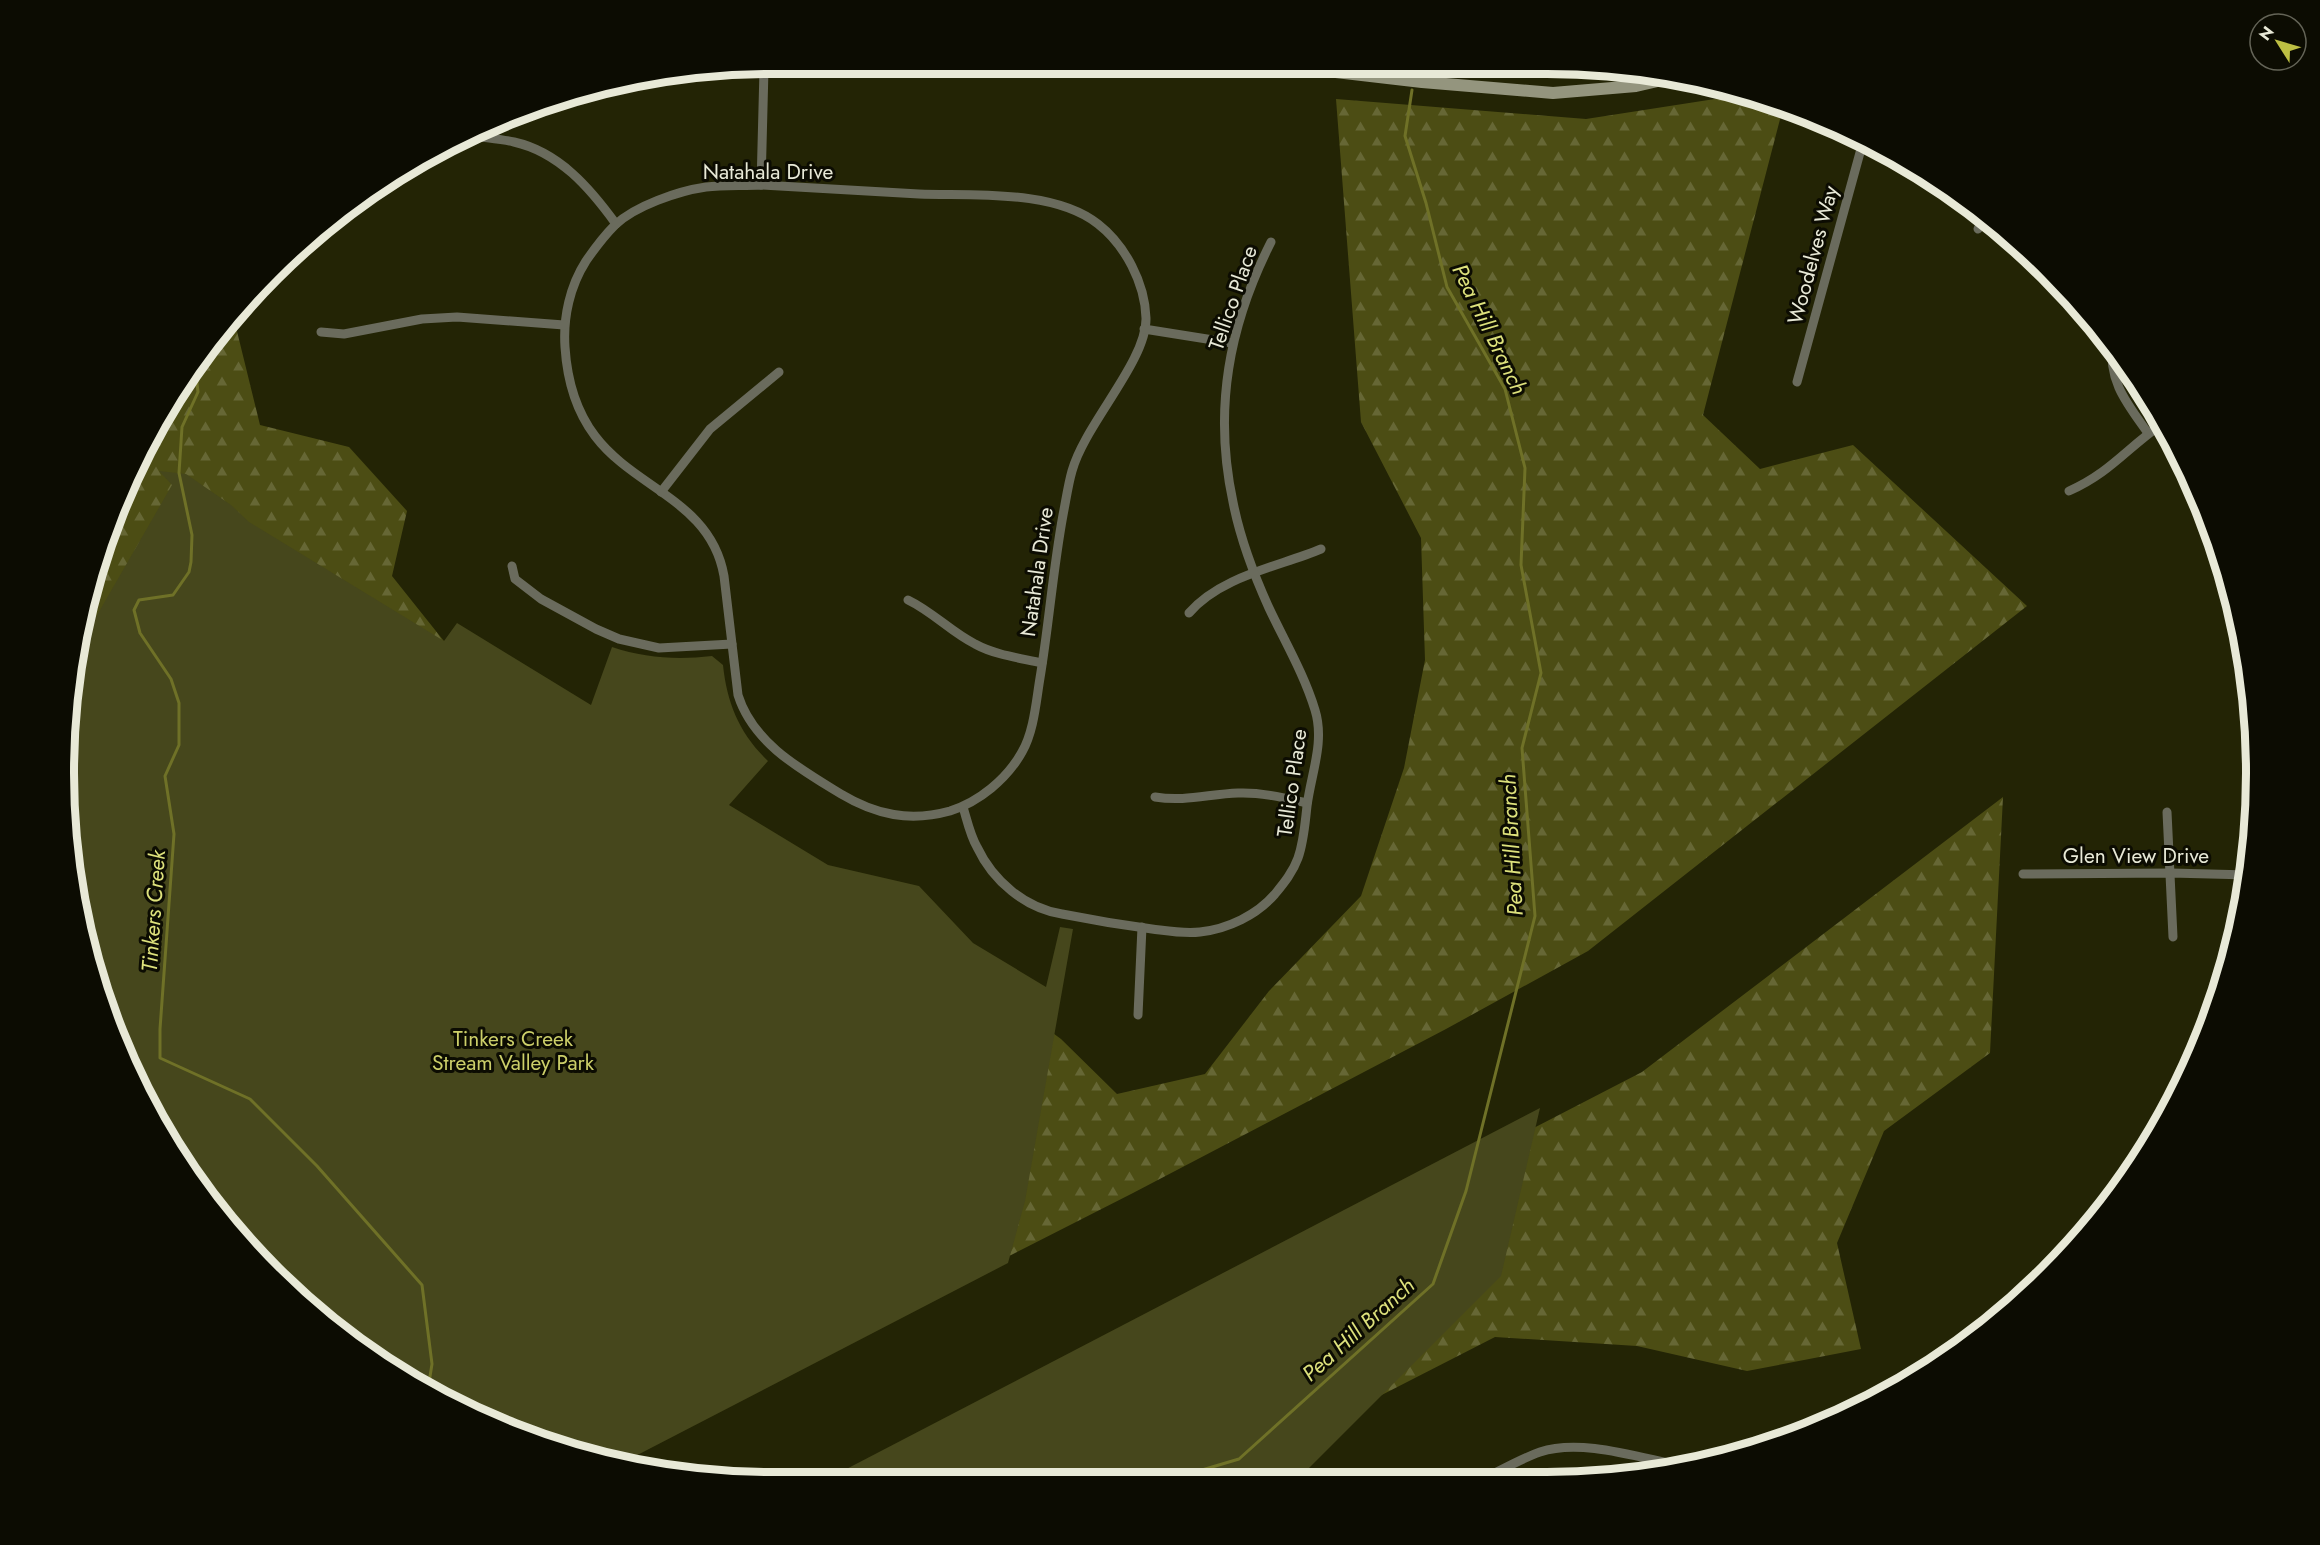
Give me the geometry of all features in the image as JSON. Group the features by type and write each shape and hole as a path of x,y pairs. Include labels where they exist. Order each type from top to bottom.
{"main road":[{"path":"1350,74 1553,93 1628,87 1653,82"}],"street":[{"path":"760,185 764,74"},
{"path":"482,137 515,142 538,150 565,166 599,200 616,224"},
{"name":"Woodelves Way","path":"1797,382 1861,148"},
{"name":"Natahala Drive","path":"760,185 999,196 1046,201 1064,206 1098,224 1121,247 1136,276 1141,292 1146,318 1144,329 1136,356 1094,423 1073,467 1058,541 1042,663 1027,741 1021,754 993,787 963,807 929,816 909,817 881,813 859,804 795,765 763,738 752,725 742,708 736,685 722,564 712,543 694,517 681,505 614,455 596,438 586,423 570,382 564,325 572,291 582,268 595,248 616,224 663,198 689,190 760,185"},
{"path":"1978,229 1981,224"},
{"name":"Tellico Place","path":"963,807 976,846 998,878 1035,907 1058,914 1188,933 1200,932 1228,925 1260,909 1280,888 1298,861 1318,747 1316,712 1304,679 1254,574 1233,503 1227,461 1226,396 1232,343 1256,273 1271,242"},
{"path":"321,332 344,334 422,319 457,317 564,325"},
{"path":"1144,329 1232,343"},
{"path":"2113,362 2118,389 2148,433"},
{"path":"662,492 710,429 778,372"},
{"path":"2069,491 2086,484 2110,468 2156,428"},
{"path":"1189,613 1200,600 1213,592 1322,549"},
{"path":"512,566 515,579 541,599 596,629 620,639 659,648 732,644"},
{"path":"908,600 940,619 976,645 1042,663"},
{"path":"1155,797 1174,800 1240,792 1307,802"},
{"path":"2167,812 2173,937"},
{"name":"Glen View Drive","path":"2023,874 2239,875"},
{"path":"1138,1015 1142,927"},
{"path":"1498,1472 1540,1452 1564,1447 1595,1449 1662,1462"}],"green space":[{"path":"1728,97 1781,114 1703,415 1760,469 1853,445 2027,606 1588,951 1446,1029 1133,1193 620,1454 592,1448 505,1418 423,1378 384,1354 347,1327 278,1267 218,1198 191,1161 167,1122 127,1040 111,997 97,953 79,864 74,772 79,681 97,592 111,548 127,505 167,423 191,384 236,326 260,425 349,447 407,511 392,576 463,665 959,964 1061,1039 1117,1094 1205,1074 1269,991 1361,896 1404,768 1425,660 1421,538 1361,422 1336,99 1586,119"},
{"name":"Tinkers Creek Stream Valley Park","path":"159,471 186,474 231,505 249,522 444,641 457,623 591,705 612,647 637,654 661,657 712,656 723,665 728,693 736,718 758,751 768,761 729,805 828,865 919,886 973,943 1046,987 1060,927 1073,929 1025,1201 1008,1263 633,1457 592,1448 505,1418 423,1378 384,1354 347,1327 278,1267 218,1198 191,1161 146,1082 127,1040 97,953 79,864 75,818 75,727 79,681 88,630 172,485"},
{"path":"2003,797 1990,1053 1884,1131 1837,1243 1861,1349 1747,1371 1637,1346 1495,1337 1368,1402 1303,1472 870,1472 1642,1072"},
{"path":"1540,1108 1501,1276 1305,1472 841,1472"}],"waterway":[{"name":"Pea Hill Branch","path":"1195,1472 1239,1459 1433,1284 1466,1191 1535,916 1522,748 1541,673 1521,565 1525,468 1505,389 1447,287 1426,203 1405,136 1412,90"},
{"name":"Tinkers Creek","path":"196,377 198,392 182,427 179,473 192,535 189,572 173,595 139,600 134,610 140,633 171,679 179,703 179,745 165,776 174,834 160,1029 160,1058 250,1099 317,1166 422,1285 432,1364 429,1381"}]}
